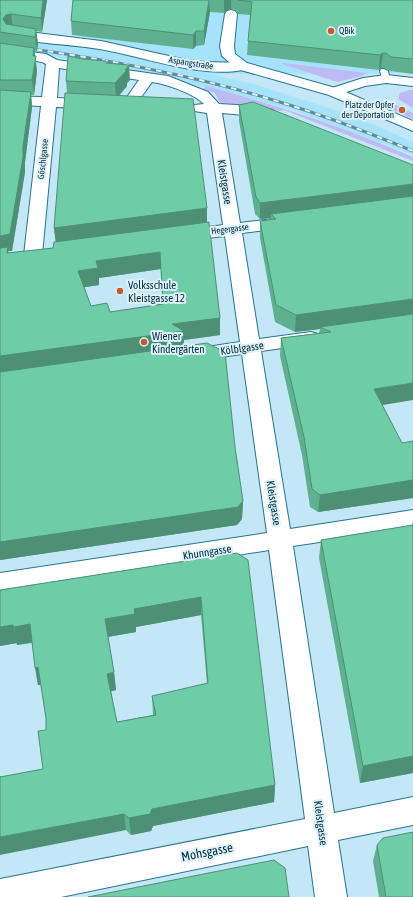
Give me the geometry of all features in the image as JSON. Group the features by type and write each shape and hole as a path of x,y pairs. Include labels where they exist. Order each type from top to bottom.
{"street":[{"path":"231,9 227,46 229,56 242,66"},
{"name":"Aspangstraße","path":"13,34 102,45 196,66 221,68 242,66 334,92 413,126"},
{"path":"0,52 46,58 53,63 169,81 200,93 207,98 214,109"},
{"name":"Göschlgasse","path":"34,255 53,63"},
{"path":"334,92 385,75 413,82"},
{"path":"146,106 129,101 148,77"},
{"path":"0,100 108,104"},
{"path":"185,108 256,111 283,118"},
{"name":"Kleistgasse","path":"214,109 280,540 331,897"},
{"name":"Hegergasse","path":"163,238 303,220"},
{"name":"Kölblgasse","path":"172,358 328,336"},
{"name":"Khunngasse","path":"0,583 413,519"},
{"name":"Mohsgasse","path":"0,894 413,811"}],"shaded area":[{"path":"251,0 405,73 213,74 201,72 254,84 357,117 413,142 413,155 296,111 235,94 128,69 13,50 13,40 70,47 82,36"},
{"path":"282,64 367,73 362,76 337,82"},
{"path":"206,86 285,109 337,127 413,157 413,161 284,110 280,111 259,107 221,105 215,93 203,89"},
{"path":"413,90 413,108 398,99 400,93"},
{"path":"383,101 390,102 413,113 413,119 377,103"}],"building":[{"path":"0,0 43,0 41,18 11,14 6,15 3,19 6,24 36,29 35,37 0,32"},
{"path":"73,0 209,0 204,31 196,31 193,35 71,21"},
{"name":"QBik","path":"238,0 413,0 413,59 391,57 386,53 380,55 248,41 252,2"},
{"path":"0,43 34,48 33,56 36,56 32,80 0,80"},
{"path":"68,56 106,61 106,63 129,65 125,70 127,70 115,83 66,81"},
{"path":"0,90 31,92 23,146 23,157 10,234 0,236"},
{"path":"65,93 193,99 207,208 54,228"},
{"path":"253,102 413,165 413,184 260,203 256,197 239,105"},
{"path":"413,196 413,299 296,315 276,305 260,221 276,219 271,214"},
{"name":"Volksschule Kleistgasse 12","path":"209,222 220,318 172,324 184,331 0,356 0,248 8,247 7,253 53,248 54,242","holes":["160,252 163,304 110,312 107,303 91,306 78,271 98,268 96,261"]},
{"path":"413,314 413,383 374,389 402,443 413,441 413,480 320,495 312,489 304,437 281,338 331,332 320,327"},
{"path":"207,343 225,352 235,447 243,501 238,507 0,542 0,372"},
{"path":"413,525 413,756 363,766 321,540"},
{"path":"237,553 248,560 275,785 152,809 150,814 129,818 124,814 0,837 0,777 43,769 38,731 46,730 46,718 38,667 35,668 30,624 14,627 13,625 0,627 0,590","holes":["201,597 208,683 152,696 156,715 117,722 107,674 114,672 105,619 135,614 134,609"]},
{"path":"413,832 413,897 386,897 377,845 383,838"},
{"path":"274,860 285,868 289,897 88,897"}],"railway":[{"path":"26,48 151,69 243,91 326,117 413,151"}],"place":[{"name":"QBik","path":"331,31"},
{"name":"Platz der Opfer der Deportation","path":"402,110"},
{"name":"Volksschule Kleistgasse 12","path":"120,291"},
{"name":"Wiener Kindergärten","path":"144,342"}]}
